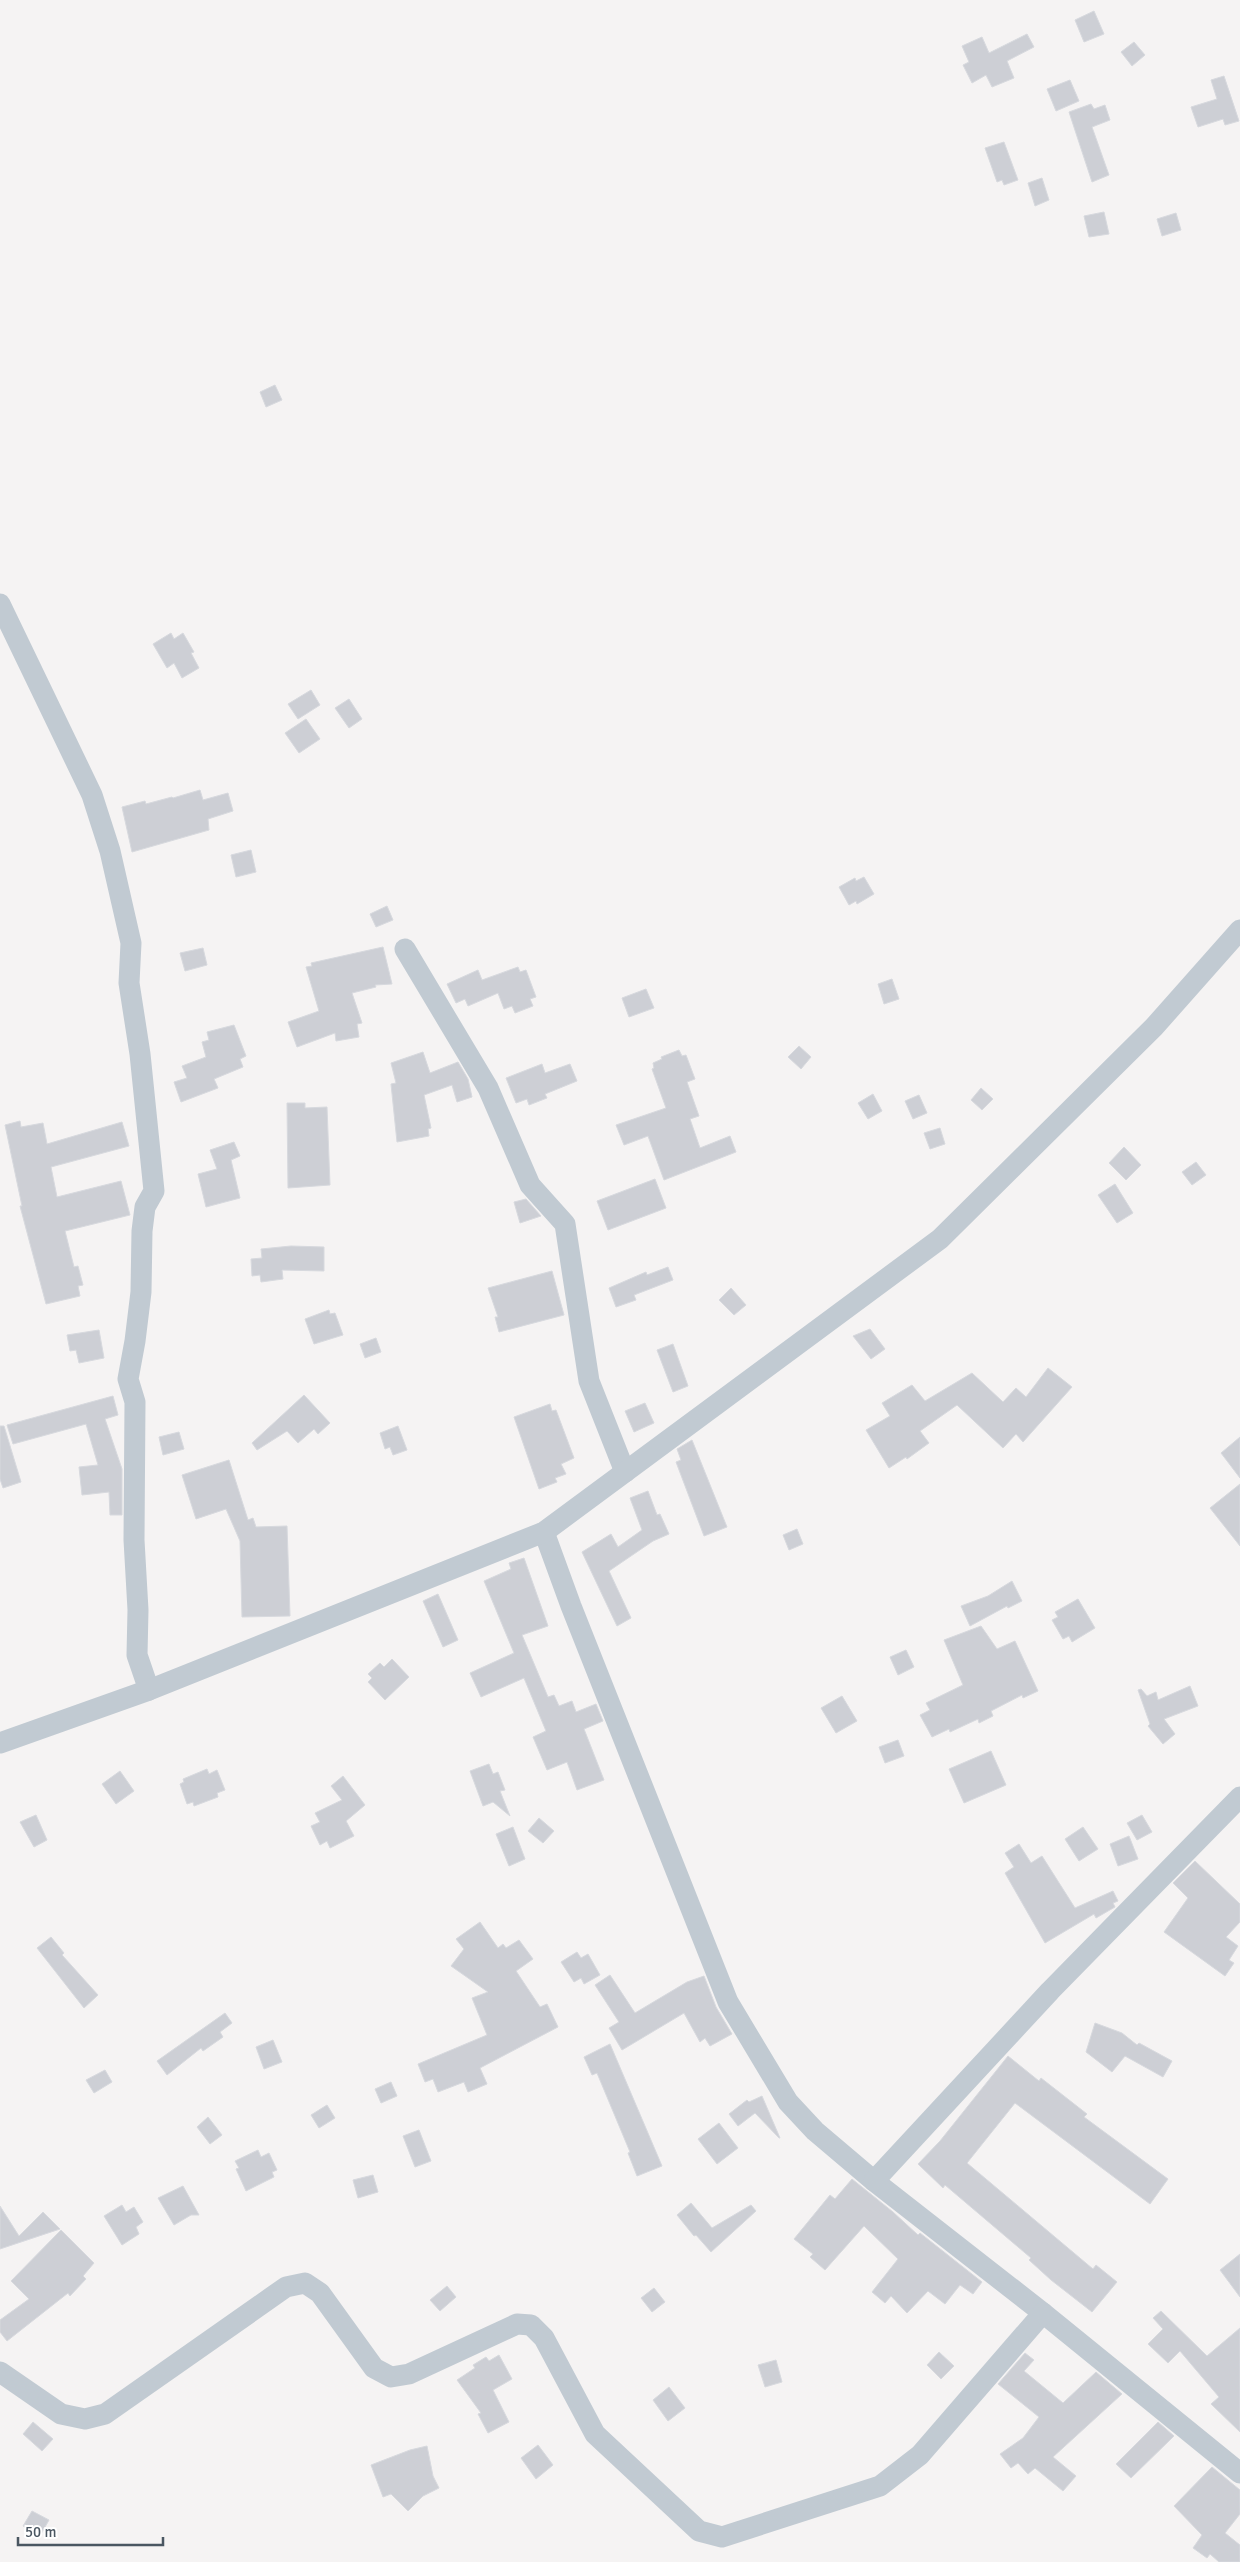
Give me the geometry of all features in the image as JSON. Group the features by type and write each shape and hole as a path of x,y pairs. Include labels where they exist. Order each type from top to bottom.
{"street":[{"path":"0,604 92,796 110,851 131,944 129,983 140,1054 154,1191 145,1207 140,1302 128,1379 135,1402 134,1540 138,1610 137,1656 149,1690"},
{"path":"0,1743 149,1690 544,1532 940,1239 1154,1027 1240,930"},
{"path":"405,950 488,1088 530,1185 565,1224 589,1381 625,1472"},
{"path":"544,1532 571,1606 728,2002 788,2102 815,2131 874,2181 1043,2313 1240,2473"},
{"path":"874,2181 1050,1991 1240,1797"},
{"path":"0,2372 61,2414 85,2419 105,2414 286,2287 305,2283 320,2293 374,2368 391,2377 409,2374 517,2324 531,2325 544,2338 594,2434 699,2530 722,2537 880,2486 920,2455 1043,2313"}],"building":[{"path":"1094,11 1104,34 1084,42 1075,20"},
{"path":"1027,34 1034,47 1007,61 1014,78 992,87 986,75 972,83 963,65 969,62 962,46 982,37 989,53"},
{"path":"1134,42 1145,55 1132,66 1121,52"},
{"path":"1224,76 1239,121 1225,125 1223,119 1198,127 1191,107 1217,99 1211,80"},
{"path":"1070,80 1079,101 1056,111 1047,89"},
{"path":"1091,104 1094,109 1105,105 1110,120 1092,127 1109,175 1092,182 1069,112"},
{"path":"1004,142 1018,180 1004,185 1002,180 997,182 985,148"},
{"path":"1042,178 1049,200 1035,206 1028,183"},
{"path":"1104,212 1109,234 1089,237 1084,216"},
{"path":"1176,213 1181,230 1162,236 1157,219"},
{"path":"275,385 282,400 266,407 260,392"},
{"path":"171,633 174,639 183,633 194,652 191,653 199,668 182,678 174,663 167,668 153,644"},
{"path":"311,690 320,705 298,719 288,704"},
{"path":"349,699 362,719 349,728 335,708"},
{"path":"306,719 320,739 299,753 285,733"},
{"path":"200,790 203,800 228,793 233,811 208,819 209,830 132,852 122,807 145,801 146,804"},
{"path":"251,850 256,872 236,877 231,855"},
{"path":"864,877 874,894 857,904 856,901 849,905 839,887 855,878 856,881"},
{"path":"387,906 393,920 376,927 370,914"},
{"path":"383,947 392,984 375,985 376,987 352,993 362,1023 357,1024 359,1037 336,1041 335,1033 297,1047 288,1022 319,1011 306,967 312,966 311,963"},
{"path":"203,948 207,965 185,971 180,953"},
{"path":"518,967 520,972 526,970 536,997 530,999 533,1006 515,1013 512,1006 504,1009 498,993 468,1006 465,999 456,1003 447,984 478,970 482,980"},
{"path":"892,979 899,999 884,1004 878,984"},
{"path":"646,989 654,1008 629,1017 622,998"},
{"path":"234,1025 246,1056 240,1059 243,1067 214,1079 218,1088 181,1102 174,1082 187,1078 182,1066 206,1057 202,1042 209,1040 207,1032"},
{"path":"799,1046 811,1057 801,1069 788,1057"},
{"path":"679,1050 682,1056 686,1055 695,1079 687,1082 699,1116 690,1119 700,1148 730,1136 736,1152 664,1180 648,1136 624,1145 616,1125 666,1108 652,1069 654,1068 653,1063 662,1059 661,1057"},
{"path":"423,1052 430,1073 458,1062 468,1079 472,1097 457,1102 452,1085 424,1095 431,1128 428,1129 429,1136 397,1142 391,1084 396,1083 391,1063"},
{"path":"542,1064 545,1073 570,1064 577,1081 545,1094 547,1098 529,1105 527,1099 516,1103 506,1078"},
{"path":"981,1088 993,1099 982,1110 971,1100"},
{"path":"873,1094 882,1111 868,1119 858,1103"},
{"path":"919,1095 927,1113 913,1119 905,1101"},
{"path":"287,1103 305,1103 305,1108 327,1107 330,1185 288,1188"},
{"path":"20,1121 21,1127 43,1123 47,1144 122,1122 129,1146 51,1167 57,1197 121,1181 130,1215 65,1231 74,1267 78,1266 83,1285 78,1286 80,1296 46,1304 20,1206 22,1206 5,1125"},
{"path":"940,1128 945,1144 930,1149 924,1133"},
{"path":"234,1142 240,1156 231,1160 240,1198 206,1207 198,1174 217,1169 210,1150"},
{"path":"1124,1147 1141,1165 1126,1180 1109,1163"},
{"path":"1196,1162 1206,1175 1192,1185 1182,1172"},
{"path":"655,1179 666,1208 608,1230 597,1201"},
{"path":"1115,1184 1133,1213 1117,1223 1098,1195"},
{"path":"526,1199 541,1216 520,1223 514,1202"},
{"path":"291,1246 324,1247 324,1271 282,1270 283,1279 261,1282 260,1275 252,1276 251,1259 262,1258 261,1249"},
{"path":"668,1267 673,1280 634,1295 636,1300 616,1307 609,1288 646,1272 647,1275"},
{"path":"552,1271 564,1315 499,1332 495,1317 498,1317 488,1288"},
{"path":"731,1288 746,1305 734,1315 719,1300"},
{"path":"329,1310 330,1314 335,1313 343,1335 314,1344 305,1319"},
{"path":"870,1329 885,1349 871,1359 853,1336"},
{"path":"99,1330 104,1358 79,1363 76,1350 70,1351 67,1335"},
{"path":"376,1338 381,1352 365,1358 360,1344"},
{"path":"673,1344 688,1386 673,1392 657,1350"},
{"path":"1048,1368 1072,1387 1023,1442 1016,1434 1003,1448 957,1405 920,1431 929,1443 907,1459 906,1457 889,1468 866,1430 890,1416 882,1403 912,1385 925,1401 972,1373 1003,1402 1016,1388 1026,1397"},
{"path":"304,1395 330,1423 318,1434 314,1429 298,1443 287,1431 257,1450 252,1443"},
{"path":"113,1396 118,1415 105,1419 122,1469 122,1515 110,1515 109,1492 82,1495 79,1467 98,1465 86,1424 13,1444 7,1425"},
{"path":"645,1403 654,1423 634,1432 625,1411"},
{"path":"550,1404 552,1411 556,1410 574,1458 561,1464 566,1474 555,1478 557,1482 539,1489 514,1417"},
{"path":"0,1426 4,1426 21,1482 3,1488 0,1479"},
{"path":"398,1426 407,1450 393,1455 390,1447 385,1449 380,1433"},
{"path":"179,1432 184,1449 163,1455 159,1437"},
{"path":"1240,1437 1240,1478 1221,1453"},
{"path":"692,1440 727,1527 704,1536 676,1462 681,1460 677,1449"},
{"path":"229,1460 248,1520 253,1518 256,1527 287,1526 290,1616 242,1617 240,1541 226,1509 196,1519 182,1475"},
{"path":"1240,1484 1240,1546 1210,1508"},
{"path":"648,1491 657,1515 660,1514 669,1534 653,1541 609,1571 631,1618 617,1626 582,1552 611,1534 618,1547 642,1530 630,1498"},
{"path":"797,1529 803,1544 789,1550 783,1535"},
{"path":"524,1558 548,1626 522,1635 548,1697 554,1695 559,1706 572,1701 576,1712 596,1704 603,1721 584,1729 604,1780 577,1790 567,1762 547,1770 533,1737 546,1731 524,1678 481,1697 470,1673 514,1653 484,1581 511,1569 509,1563"},
{"path":"1012,1581 1022,1601 1008,1608 1007,1606 970,1626 961,1606 988,1596"},
{"path":"438,1594 458,1640 443,1647 423,1601"},
{"path":"1078,1599 1095,1628 1072,1642 1069,1636 1063,1639 1052,1620 1058,1617 1055,1612"},
{"path":"981,1626 997,1649 1015,1641 1038,1691 1023,1698 1022,1695 991,1711 993,1716 979,1723 978,1719 950,1732 949,1729 932,1737 920,1715 930,1710 926,1703 963,1685 944,1640"},
{"path":"906,1650 914,1667 898,1675 890,1657"},
{"path":"392,1659 409,1677 385,1700 368,1682 372,1678 368,1674 380,1663 384,1667"},
{"path":"1190,1686 1198,1706 1164,1719 1175,1734 1163,1744 1148,1726 1150,1724 1138,1690 1141,1689 1147,1696 1156,1692 1158,1700"},
{"path":"842,1696 857,1721 836,1733 821,1708"},
{"path":"898,1740 904,1756 885,1763 879,1747"},
{"path":"991,1751 1006,1785 964,1803 949,1769"},
{"path":"489,1764 493,1774 498,1772 505,1790 500,1791 510,1816 493,1802 483,1806 470,1771"},
{"path":"207,1769 209,1774 217,1770 225,1790 217,1793 218,1797 194,1806 193,1802 187,1804 180,1784 184,1782 183,1779"},
{"path":"120,1771 134,1791 116,1804 102,1784"},
{"path":"343,1776 365,1805 346,1821 354,1836 330,1848 327,1841 320,1845 311,1826 320,1822 315,1813 342,1800 331,1786"},
{"path":"36,1815 47,1840 34,1847 20,1822"},
{"path":"1142,1815 1152,1832 1137,1840 1127,1823"},
{"path":"539,1818 554,1831 543,1843 528,1831"},
{"path":"513,1827 525,1859 509,1866 496,1834"},
{"path":"1083,1827 1098,1849 1079,1861 1065,1839"},
{"path":"1129,1836 1138,1859 1118,1866 1110,1844"},
{"path":"1019,1844 1031,1863 1042,1856 1075,1908 1113,1891 1118,1901 1113,1903 1115,1907 1096,1918 1094,1914 1045,1943 1005,1873 1014,1867 1005,1853"},
{"path":"1195,1861 1240,1904 1240,1922 1226,1937 1238,1946 1229,1960 1234,1963 1225,1976 1164,1932 1188,1898 1173,1883"},
{"path":"480,1922 498,1948 503,1944 506,1948 519,1940 533,1959 516,1971 540,2007 547,2004 558,2027 480,2068 487,2084 468,2092 464,2082 438,2092 433,2079 425,2082 418,2064 487,2035 472,1998 488,1992 451,1966 464,1949 456,1939"},
{"path":"51,1937 64,1953 62,1955 98,1995 84,2008 37,1948"},
{"path":"577,1952 581,1958 588,1954 600,1975 584,1984 581,1978 574,1982 561,1962"},
{"path":"610,1975 635,2013 687,1982 704,1976 716,2007 732,2034 710,2046 705,2038 700,2042 684,2013 622,2050 609,2028 619,2022 595,1985"},
{"path":"225,2013 232,2023 220,2032 223,2037 203,2051 201,2048 167,2075 157,2061"},
{"path":"1095,2023 1122,2033 1137,2045 1139,2043 1172,2061 1163,2077 1125,2056 1112,2072 1086,2052"},
{"path":"273,2040 282,2062 264,2069 256,2047"},
{"path":"610,2044 662,2166 637,2176 628,2153 630,2152 597,2073 592,2075 584,2057"},
{"path":"1008,2056 1039,2081 1041,2078 1087,2114 1084,2117 1168,2179 1150,2204 1015,2103 967,2163 1093,2269 1096,2265 1117,2282 1092,2312 1051,2280 1029,2260 1031,2258 945,2185 943,2188 918,2164 940,2141"},
{"path":"105,2070 112,2082 94,2093 86,2080"},
{"path":"391,2082 397,2096 381,2103 375,2089"},
{"path":"762,2096 780,2138 755,2113 738,2126 729,2114 747,2100 749,2102"},
{"path":"327,2105 335,2118 319,2128 311,2115"},
{"path":"208,2117 222,2135 210,2144 197,2127"},
{"path":"719,2123 738,2148 717,2164 698,2139"},
{"path":"419,2130 431,2161 415,2167 403,2136"},
{"path":"258,2150 261,2157 269,2153 277,2170 272,2172 274,2177 246,2191 236,2169 239,2168 235,2161"},
{"path":"373,2175 378,2192 358,2198 353,2180"},
{"path":"852,2179 918,2235 920,2233 982,2282 973,2294 960,2285 945,2304 928,2291 907,2313 891,2296 885,2303 872,2292 898,2259 864,2226 825,2270 810,2257 813,2254 794,2239 830,2195 835,2199"},
{"path":"183,2186 199,2215 191,2215 174,2225 158,2198"},
{"path":"691,2203 712,2228 751,2205 756,2211 711,2252 696,2235 694,2236 677,2215"},
{"path":"122,2205 126,2212 134,2207 143,2222 136,2227 139,2234 122,2245 104,2216"},
{"path":"0,2206 19,2236 43,2212 60,2229 0,2249"},
{"path":"61,2230 94,2263 83,2276 86,2279 70,2296 68,2293 7,2341 0,2332 0,2320 29,2299 11,2281"},
{"path":"1240,2254 1240,2297 1220,2270"},
{"path":"447,2286 456,2297 440,2311 430,2300"},
{"path":"654,2288 665,2302 652,2312 641,2298"},
{"path":"1161,2311 1207,2356 1240,2328 1240,2432 1211,2404 1219,2397 1180,2351 1168,2363 1148,2344 1163,2329 1153,2318"},
{"path":"939,2352 954,2366 941,2379 927,2365"},
{"path":"1025,2353 1034,2360 1024,2371 1063,2403 1096,2372 1122,2394 1053,2457 1076,2476 1063,2491 1035,2468 1028,2474 1018,2463 1011,2468 1000,2454 1023,2438 1039,2417 998,2384"},
{"path":"499,2355 512,2379 493,2390 509,2422 488,2433 478,2414 481,2413 457,2380 475,2368 473,2365 486,2357 489,2361"},
{"path":"776,2360 782,2382 765,2387 758,2365"},
{"path":"669,2387 685,2408 668,2421 653,2400"},
{"path":"33,2422 53,2439 42,2451 23,2434"},
{"path":"1158,2422 1174,2436 1131,2478 1116,2464"},
{"path":"538,2445 553,2465 536,2479 521,2458"},
{"path":"427,2446 433,2476 439,2488 423,2496 408,2511 391,2494 383,2497 371,2465 410,2450"},
{"path":"1212,2467 1240,2490 1240,2514 1225,2533 1240,2545 1240,2562 1219,2562 1210,2554 1207,2558 1193,2548 1202,2535 1174,2506"},
{"path":"32,2511 49,2520 40,2536 23,2526"}]}
